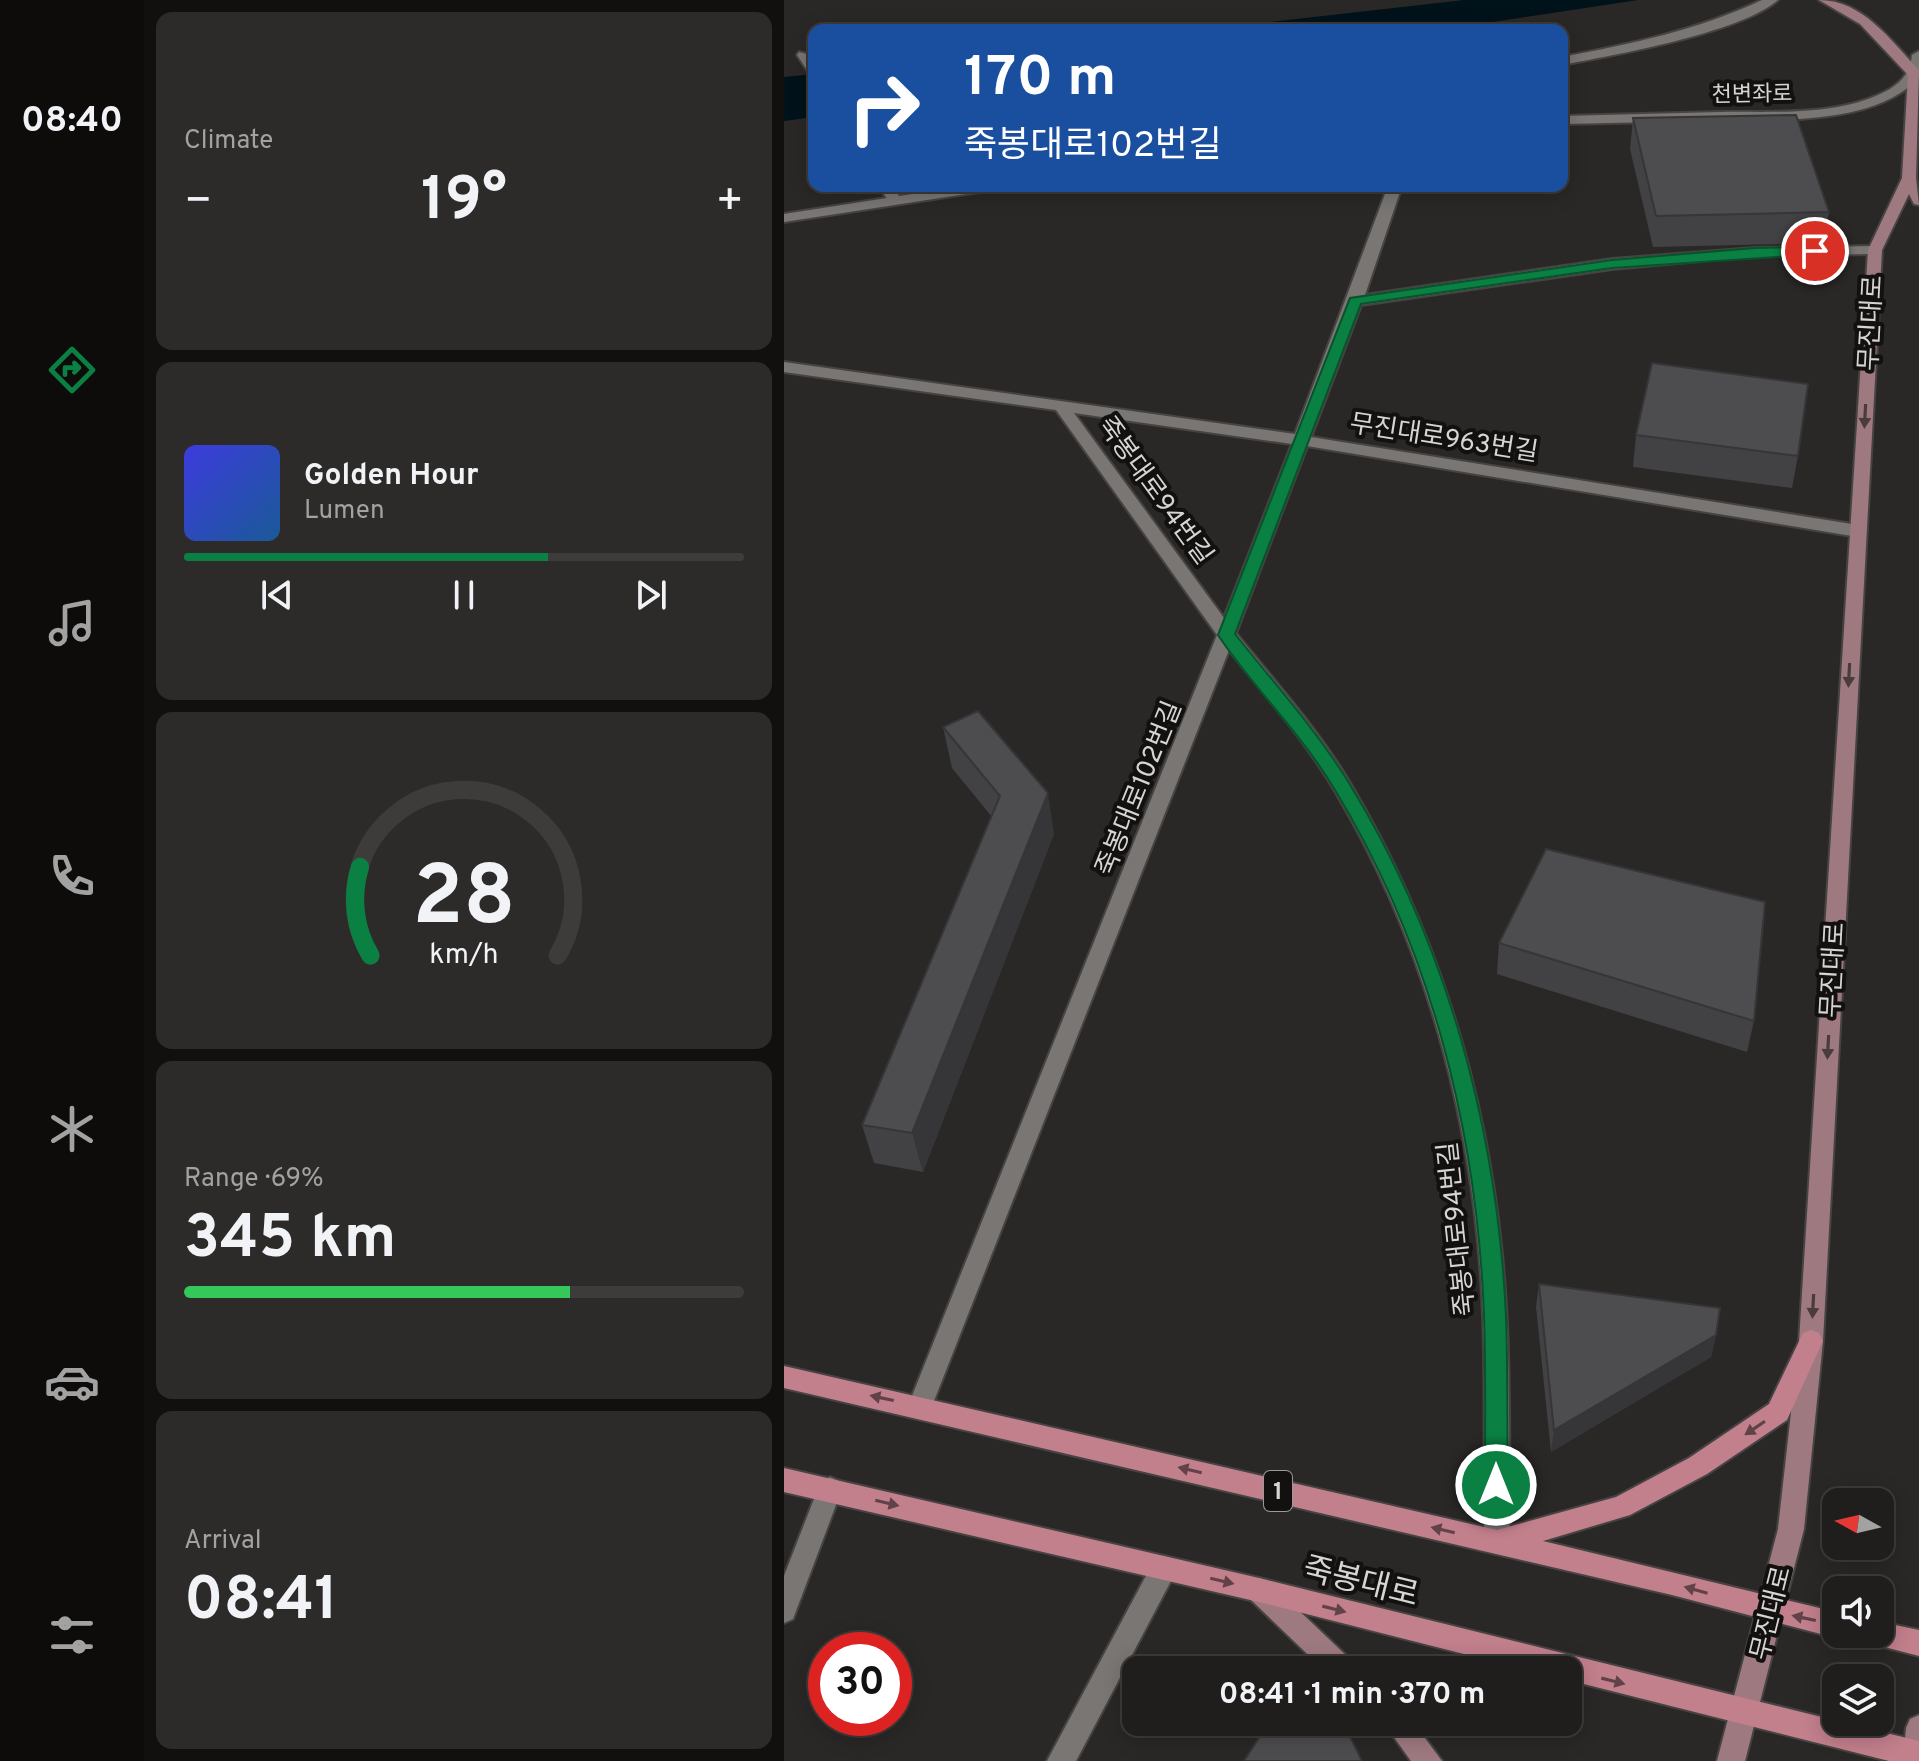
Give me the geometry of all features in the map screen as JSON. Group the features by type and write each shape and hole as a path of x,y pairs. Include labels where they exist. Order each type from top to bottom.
{"main road":[{"path":"1825,0 1865,21 1918,75"},
{"name":"무진대로","path":"1731,1761 1791,1529 1811,1341 1875,250 1909,178 1918,75"},
{"name":"무진대로","path":"1909,178 1919,201"},
{"path":"1497,1542 1621,1507 1698,1466 1778,1412 1811,1341"},
{"name":"1","path":"784,1377 920,1406 1672,1583 1822,1622"},
{"name":"죽봉대로","path":"784,1480 1259,1590 1744,1714 1918,1750"},
{"path":"1259,1590 1328,1656"},
{"path":"1894,1638 1919,1643"},
{"path":"1407,1736 1428,1761"}],"street":[{"path":"1568,60 1692,31 1772,0"},
{"path":"804,55 808,61"},
{"path":"1918,75 1919,55"},
{"name":"천변좌로","path":"1568,120 1809,114 1866,104 1918,75"},
{"path":"890,192 895,201"},
{"path":"785,220 953,192"},
{"name":"죽봉대로102번길","path":"920,1406 1226,635 1355,301 1393,192"},
{"path":"1355,301 1612,264 1755,252 1875,250"},
{"name":"무진대로963번길","path":"784,367 1299,440 1858,531"},
{"name":"죽봉대로94번길","path":"1060,405 1226,635 1311,739 1343,787 1390,872 1439,991 1467,1093 1486,1221 1495,1315 1497,1542"},
{"path":"784,1610 830,1489"},
{"path":"1061,1761 1164,1568"}],"shaded area":[{"path":"1464,0 1638,0 1479,24 1252,24"},
{"path":"808,75 808,118 784,121 784,77"}],"building":[{"path":"1796,115 1829,212 1656,216 1633,118"},
{"path":"1652,363 1808,384 1798,456 1636,435"},
{"path":"978,711 1048,793 912,1133 862,1125 1000,796 943,727"},
{"path":"1546,849 1765,902 1754,1021 1499,943"},
{"path":"1539,1284 1720,1308 1716,1335 1554,1430"},
{"path":"1260,1736 1350,1736 1362,1761 1244,1761"}],"route":[{"path":"1496,1485 1495,1315 1486,1221 1467,1093 1439,991 1390,872 1343,787 1311,739 1226,635 1355,301 1612,264 1755,252 1815,251"}]}
